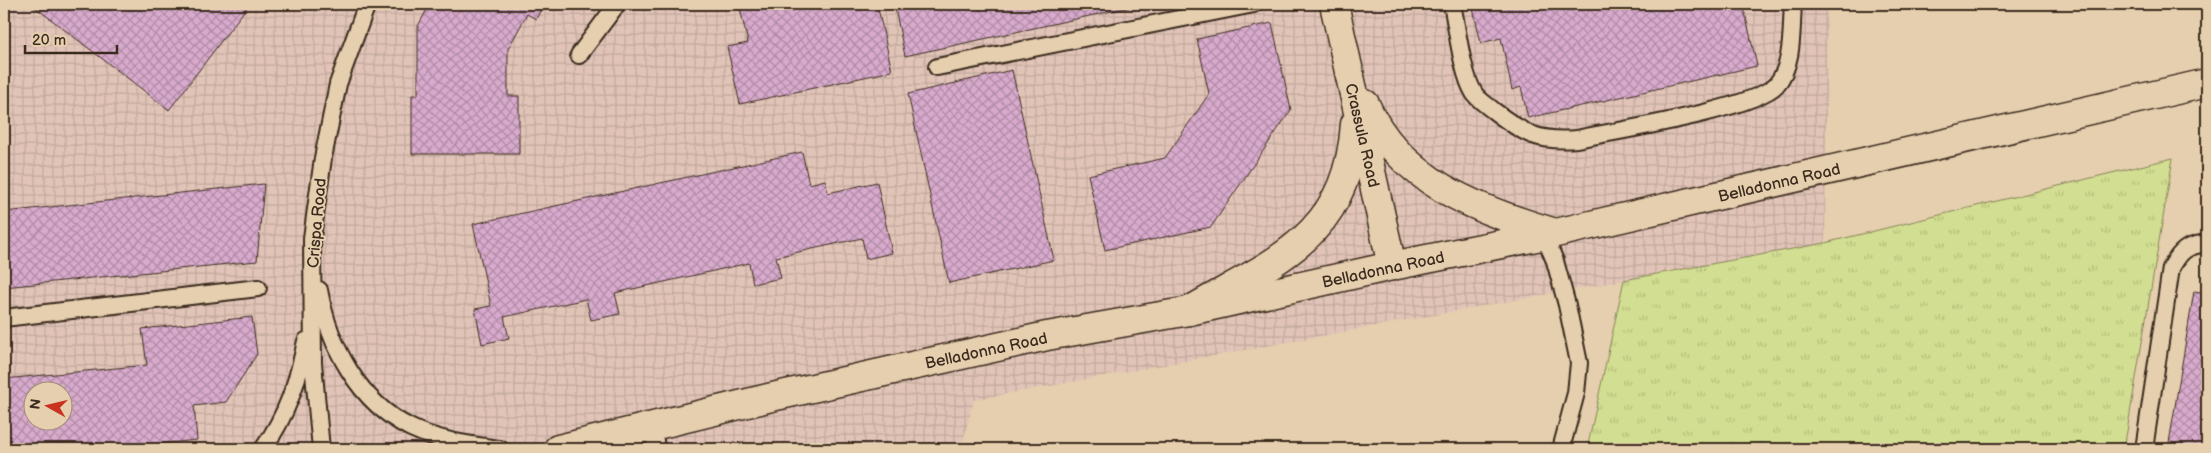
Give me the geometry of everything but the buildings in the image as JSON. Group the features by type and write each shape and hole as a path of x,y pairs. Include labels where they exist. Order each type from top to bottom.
{"street":[{"name":"Crassula Road","path":"1334,4 1392,266"},
{"path":"1347,68 1371,116 1385,137 1411,166 1431,182 1481,208 1550,234"},
{"name":"Belladonna Road","path":"558,449 654,438 1047,336 1189,311 1392,266 1550,234 2207,83"},
{"path":"1189,311 1285,256 1318,226 1333,206 1345,178 1354,141 1356,100"}],"lane":[{"name":"Crispa Road","path":"320,449 314,363 312,238 323,158 338,84 367,4"},
{"path":"579,55 617,4"},
{"path":"937,67 1254,4"},
{"path":"1452,4 1464,64 1473,92 1519,131 1532,136 1563,140 1577,139 1732,106 1760,96 1776,85 1784,70 1791,42 1793,4"},
{"path":"1550,234 1579,363 1576,393 1561,449"},
{"path":"312,238 319,291 331,335 354,380 391,416 412,428 460,443 500,449"},
{"path":"2144,449 2171,268 2180,252 2194,245 2207,243"},
{"path":"263,449 279,426 295,388 306,341 312,286"},
{"path":"4,318 258,288"}],"shaded area":[{"path":"4,4 1827,4 1825,243 974,400 961,449 4,449"}],"green space":[{"path":"2173,158 2124,449 1587,449 1624,280 1825,243"}]}
